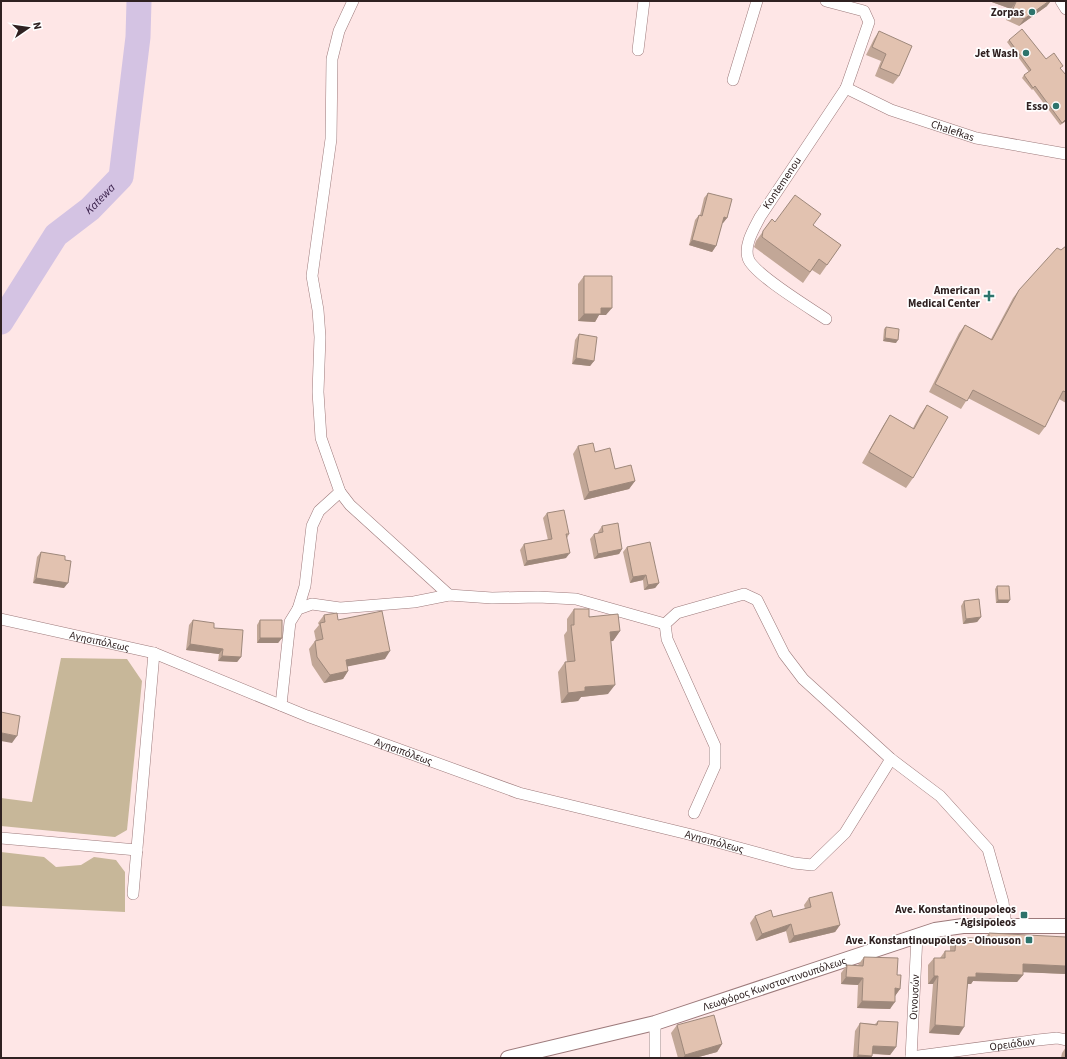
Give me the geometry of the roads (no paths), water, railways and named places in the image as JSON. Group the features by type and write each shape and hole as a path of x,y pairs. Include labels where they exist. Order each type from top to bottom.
{"street":[{"path":"353,1 338,31 332,59 331,139 312,276 318,310 320,337 318,392 321,438 340,492 350,505 449,595"},
{"path":"638,50 644,1"},
{"path":"733,80 757,1"},
{"name":"Kontemenou","path":"826,1 864,11 869,22 846,88 760,217 751,234 748,248 748,259 764,277 826,319"},
{"path":"1061,1 1066,9"},
{"name":"Chalefkas","path":"846,88 891,110 976,138 1066,154"},
{"path":"281,705 290,622 298,609 305,586 312,526 320,511 340,492"},
{"path":"665,624 676,612 744,594 757,600 784,654 803,679 890,760 940,796 988,849 1003,902 1006,926"},
{"path":"298,609 312,604 340,608 414,602 449,595 576,599 665,624"},
{"name":"Αγησιπόλεως","path":"1,619 154,653 281,705 519,793 688,834 794,863 812,865 845,833 890,760"},
{"path":"665,624 667,639 715,746 715,766 694,814"},
{"path":"133,894 154,653"},
{"path":"1,838 137,850"},
{"name":"Λεωφόρος Κωνσταντινουπόλεως","path":"508,1058 655,1023 935,930 963,926 1066,926"},
{"name":"Οινουσών","path":"911,1058 918,936"},
{"path":"655,1023 655,1058"},
{"name":"Ορειάδων","path":"911,1058 1038,1040 1057,1038 1066,1040"}],"waterway":[{"name":"Katewa","path":"1,322 56,235 90,209 121,177 138,37 139,1"}],"place":[{"name":"Zorpas","path":"1032,12"},
{"name":"Jet Wash","path":"1026,53"},
{"name":"Esso","path":"1056,106"},
{"name":"American Medical Center","path":"989,296"},
{"name":"Ave. Konstantinoupoleos - Agisipoleos","path":"1024,915"},
{"name":"Ave. Konstantinoupoleos - Oinouson","path":"1029,940"}]}
